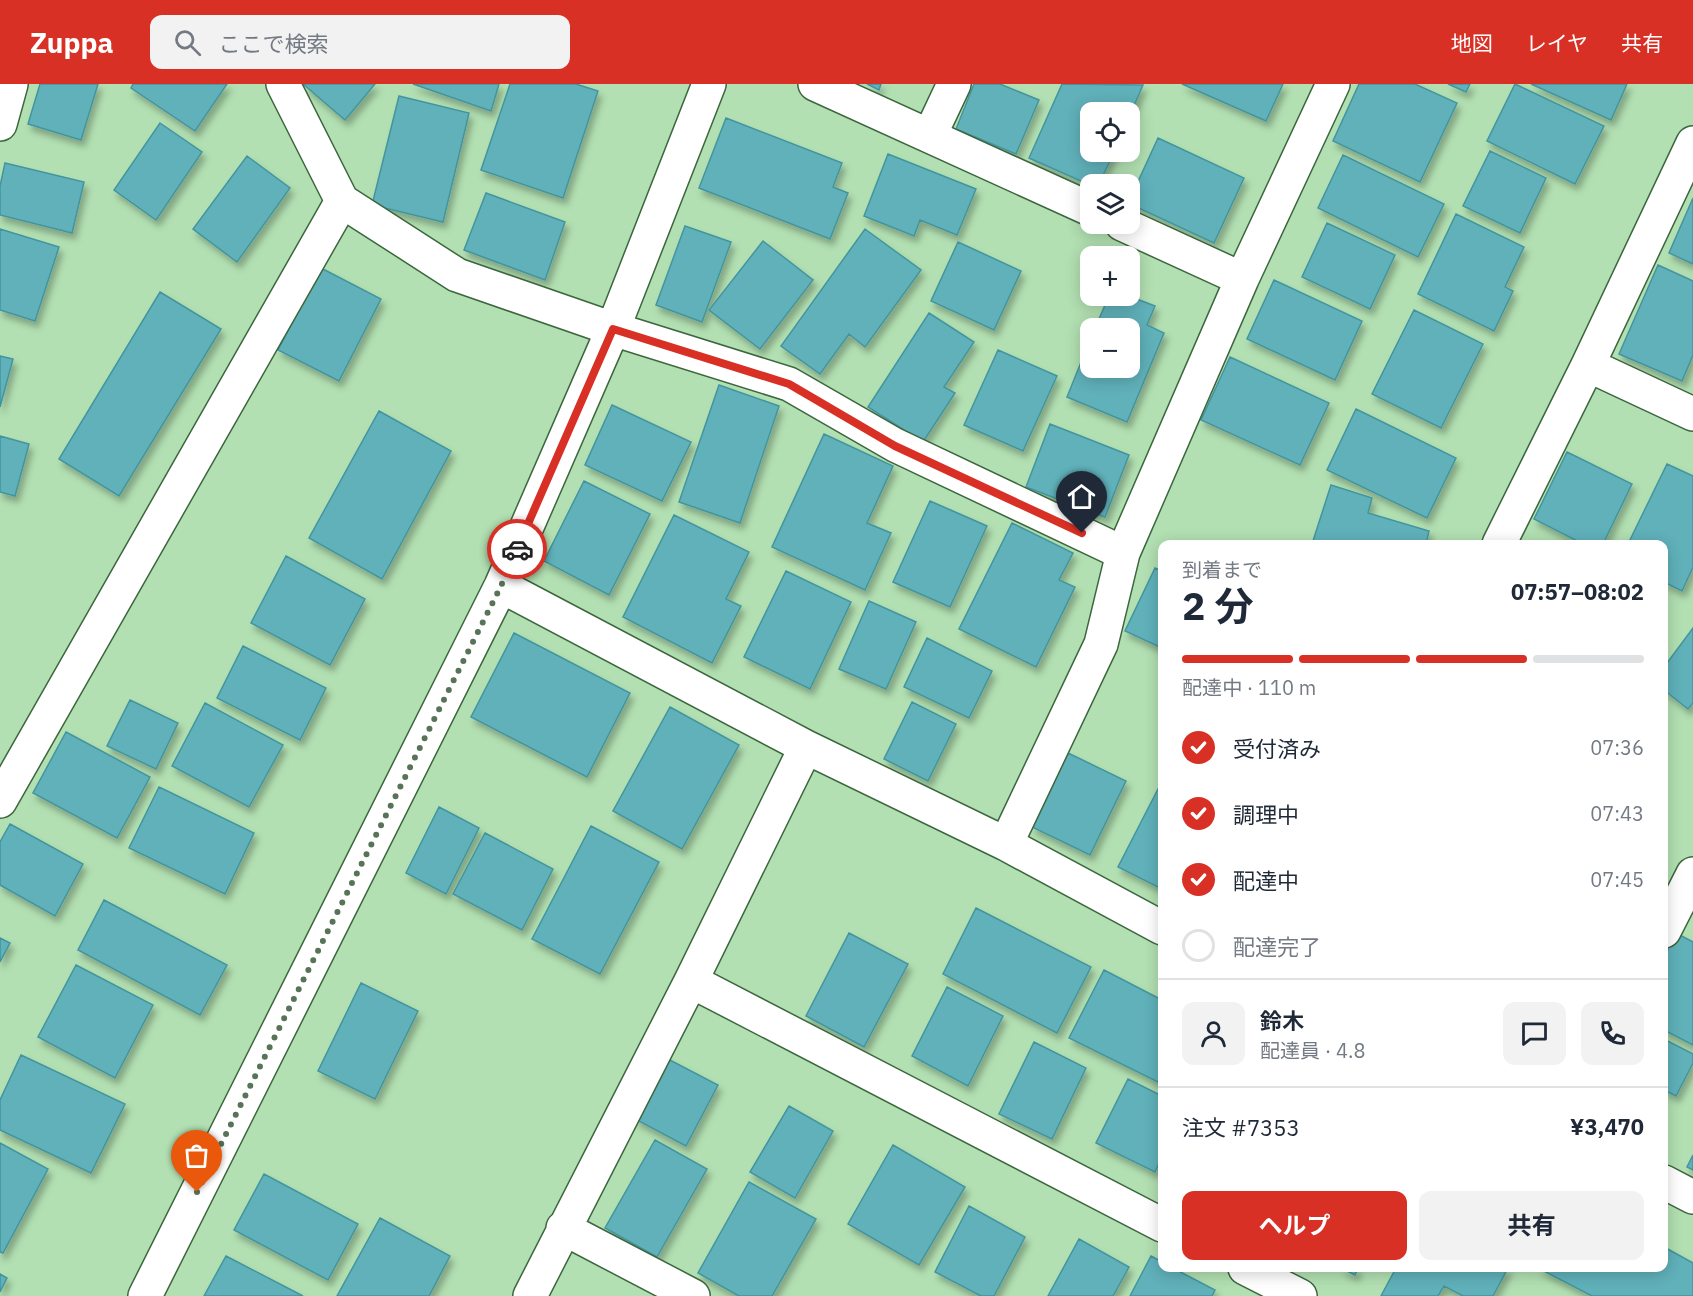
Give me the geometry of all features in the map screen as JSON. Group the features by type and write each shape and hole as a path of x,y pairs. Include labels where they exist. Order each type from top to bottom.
{"street":[{"path":"0,124 11,84"},
{"path":"283,84 342,201 457,275 613,329 789,384 895,446 1123,553"},
{"path":"145,1296 501,586 613,329 709,84"},
{"path":"815,84 1080,204"},
{"path":"930,135 954,84"},
{"path":"1006,844 1101,644 1123,553 1242,279 1334,84"},
{"path":"1501,540 1588,365 1693,143"},
{"path":"0,801 342,201"},
{"path":"1140,232 1242,279"},
{"path":"1588,365 1693,414"},
{"path":"501,586 806,747 1006,844 1158,926"},
{"path":"530,1296 691,981 806,747"},
{"path":"1668,923 1693,874"},
{"path":"691,981 1158,1223"},
{"path":"1668,1184 1693,1197"},
{"path":"563,1228 693,1296"},
{"path":"1253,1272 1300,1296"}],"building":[{"path":"40,84 98,84 81,140 28,124"},
{"path":"133,84 227,84 195,131 131,88"},
{"path":"303,84 375,84 345,120"},
{"path":"413,84 499,84 491,111"},
{"path":"510,84 576,84 598,91 563,198 481,170"},
{"path":"867,84 881,84 879,90"},
{"path":"974,84 1000,84 1039,100 1016,154 956,129"},
{"path":"1062,84 1143,85 1136,102 1080,102 1080,162 1109,162 1104,174 1080,174 1080,181 1029,158"},
{"path":"1182,84 1283,84 1266,121"},
{"path":"1359,84 1415,84 1457,103 1420,182 1333,141"},
{"path":"1448,84 1470,84 1466,92"},
{"path":"1515,84 1604,126 1575,184 1487,141"},
{"path":"1531,84 1627,84 1611,120"},
{"path":"399,96 469,113 443,222 372,205"},
{"path":"726,118 842,163 833,187 848,193 830,239 699,188"},
{"path":"160,123 202,152 156,220 114,190"},
{"path":"1158,138 1244,178 1214,243 1140,209 1140,177"},
{"path":"1490,151 1546,178 1520,233 1463,206"},
{"path":"888,154 976,189 957,235 920,220 914,236 864,216"},
{"path":"1343,155 1444,204 1418,257 1318,208"},
{"path":"247,156 290,188 237,262 193,229"},
{"path":"5,163 84,182 72,233 0,215 0,186"},
{"path":"486,193 565,222 545,280 464,250"},
{"path":"1693,198 1693,264 1669,253"},
{"path":"1456,214 1524,247 1505,287 1513,291 1494,331 1418,294"},
{"path":"1327,223 1395,255 1370,309 1302,277"},
{"path":"685,226 731,242 702,322 656,305"},
{"path":"0,229 59,247 35,321 0,310"},
{"path":"865,229 921,270 865,347 849,334 820,374 781,346"},
{"path":"763,241 813,280 760,349 709,310"},
{"path":"958,242 1021,271 994,330 931,301"},
{"path":"1658,265 1693,281 1693,355 1682,381 1619,354"},
{"path":"321,268 381,299 339,381 278,350"},
{"path":"1274,280 1362,321 1335,380 1247,339"},
{"path":"160,292 221,329 119,496 59,459"},
{"path":"1140,300 1155,306 1147,325 1164,333 1127,422 1067,397 1080,365 1080,378 1140,378 1140,318 1099,318 1105,306 1140,306"},
{"path":"1414,310 1483,344 1441,428 1372,394"},
{"path":"929,313 974,342 944,387 955,393 923,442 868,407"},
{"path":"998,350 1057,376 1023,451 964,425"},
{"path":"0,356 13,359 0,407"},
{"path":"1230,357 1329,403 1300,465 1201,420"},
{"path":"719,385 779,406 740,523 679,502"},
{"path":"612,405 691,442 662,501 585,465"},
{"path":"1356,409 1456,458 1427,518 1327,470"},
{"path":"379,411 451,451 382,579 309,538"},
{"path":"1050,424 1129,455 1105,517 1026,487"},
{"path":"824,434 893,466 867,523 891,533 865,590 772,547"},
{"path":"0,436 29,444 15,496 0,492"},
{"path":"1567,452 1632,484 1605,540 1575,540 1534,519"},
{"path":"1667,464 1693,476 1693,567 1682,591 1668,584 1668,540 1630,540"},
{"path":"584,481 650,514 609,595 544,561"},
{"path":"1331,485 1372,498 1368,513 1429,531 1427,540 1313,540"},
{"path":"930,501 987,526 950,607 893,582"},
{"path":"674,515 749,552 726,599 741,606 712,663 623,617"},
{"path":"1012,523 1073,553 1059,580 1075,587 1036,667 959,629"},
{"path":"286,556 365,599 330,665 251,623"},
{"path":"1155,568 1158,569 1158,646 1125,631"},
{"path":"786,571 851,602 810,689 744,657"},
{"path":"869,601 916,622 886,689 839,669"},
{"path":"1693,628 1693,703 1688,709 1668,693 1668,662"},
{"path":"514,633 630,693 587,777 471,717"},
{"path":"927,638 992,671 969,718 904,687"},
{"path":"243,646 326,688 300,740 217,698"},
{"path":"130,700 178,723 156,769 107,746"},
{"path":"912,702 956,724 928,781 884,759"},
{"path":"205,703 283,745 249,807 172,766"},
{"path":"670,707 739,745 682,849 613,811"},
{"path":"66,732 150,777 117,838 33,793"},
{"path":"1068,753 1126,781 1090,855 1032,827"},
{"path":"159,787 254,833 225,894 129,848"},
{"path":"1158,789 1158,887 1118,867"},
{"path":"439,807 479,828 446,894 406,873"},
{"path":"10,824 83,864 55,916 0,885 0,842"},
{"path":"591,826 659,862 600,974 532,939"},
{"path":"485,833 553,869 522,930 453,894"},
{"path":"104,900 227,965 200,1015 78,950"},
{"path":"976,908 1091,967 1057,1033 943,974"},
{"path":"849,933 908,964 864,1047 806,1016"},
{"path":"1676,933 1693,942 1693,1045 1668,1032 1668,950"},
{"path":"0,938 10,943 0,962"},
{"path":"76,965 153,1005 115,1078 38,1037"},
{"path":"1104,970 1158,998 1158,1082 1069,1038"},
{"path":"361,983 418,1011 375,1099 318,1071"},
{"path":"947,987 1003,1016 968,1086 912,1056"},
{"path":"1668,1041 1693,1054 1693,1063 1676,1096 1668,1092"},
{"path":"1034,1042 1086,1068 1052,1139 999,1114"},
{"path":"21,1055 125,1104 91,1173 0,1130 0,1100"},
{"path":"666,1058 718,1085 686,1146 635,1119"},
{"path":"1128,1079 1158,1094 1158,1165 1155,1172 1096,1143"},
{"path":"789,1106 833,1131 795,1198 750,1172"},
{"path":"655,1140 707,1169 657,1257 605,1228"},
{"path":"0,1143 48,1169 3,1253 0,1252"},
{"path":"893,1145 965,1187 919,1265 848,1224"},
{"path":"1693,1155 1693,1170 1687,1167"},
{"path":"264,1174 358,1224 328,1280 234,1230"},
{"path":"749,1182 816,1219 772,1296 739,1296 698,1273"},
{"path":"969,1206 1025,1237 994,1296 981,1296 935,1272"},
{"path":"380,1218 450,1256 429,1296 337,1296"},
{"path":"1079,1239 1129,1267 1113,1296 1048,1296"},
{"path":"1668,1249 1693,1263 1693,1296 1592,1296 1546,1272 1668,1272"},
{"path":"226,1256 303,1296 204,1296"},
{"path":"1151,1256 1158,1260 1158,1272 1181,1272 1215,1290 1212,1296 1130,1296"},
{"path":"1394,1272 1506,1272 1493,1296 1463,1296 1444,1286 1438,1296 1381,1296"},
{"path":"0,1274 7,1278 0,1292"}],"way so far":[{"path":"197,1192 501,586 517,549"}],"route":[{"path":"517,549 613,329 789,384 895,446 1082,533"}]}
